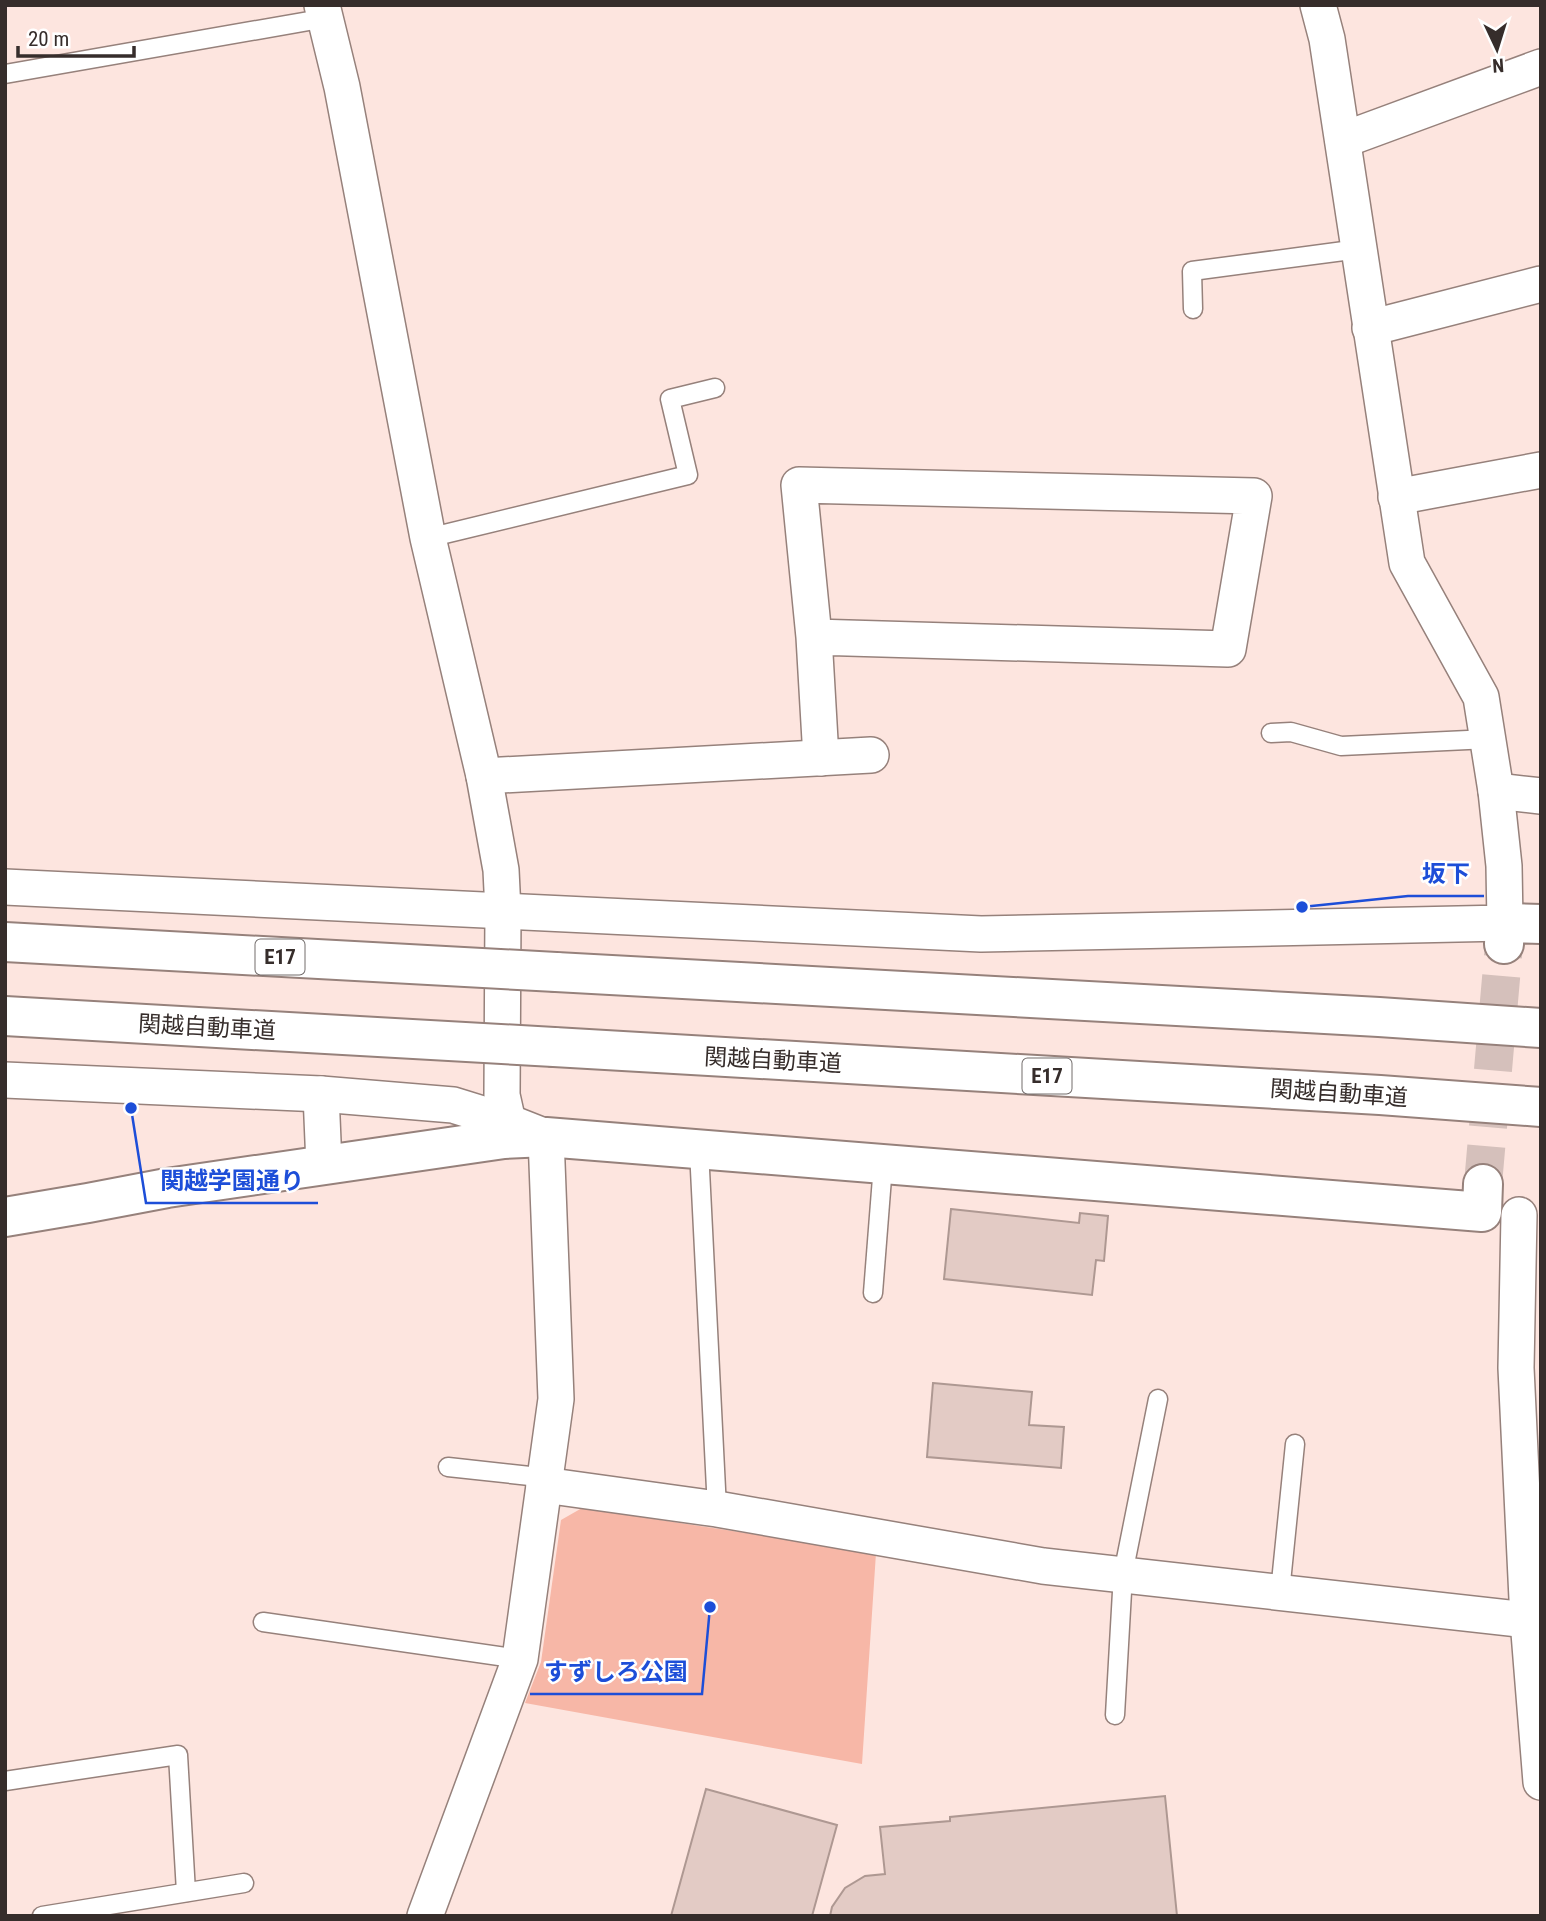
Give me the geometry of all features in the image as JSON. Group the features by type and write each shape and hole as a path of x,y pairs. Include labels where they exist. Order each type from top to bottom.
{"main road":[{"name":"E17","path":"5,942 1541,1028"},
{"name":"関越自動車道","path":"5,1016 1366,1094 1541,1107"},
{"path":"5,1217 167,1188 504,1139 546,1137 883,1165 1506,1207"}],"street":[{"path":"5,887 981,934 1516,930 1504,866 1489,739 1481,697 1407,563 1327,38 1318,5"},
{"path":"324,12 342,88 428,538 484,776 501,870 502,1095 508,1122"},
{"path":"1343,140 1541,67"},
{"path":"1370,328 1541,285"},
{"path":"1396,497 1541,470"},
{"path":"814,637 1228,649 1254,496 799,485 814,637 821,758"},
{"path":"484,776 871,755"},
{"path":"1496,791 1541,796"},
{"path":"5,1080 321,1094 453,1105 546,1137 556,1399 520,1659 425,1916"},
{"path":"321,1094 324,1165"},
{"path":"1506,1207 1528,1620 1541,1782"},
{"path":"544,1485 718,1509 1042,1566 1528,1620"}],"lane":[{"path":"5,74 324,12"},
{"path":"1193,309 1192,271 1359,249"},
{"path":"428,538 688,475 670,399 715,388"},
{"path":"1271,733 1291,732 1341,746 1489,739"},
{"path":"699,1150 718,1509"},
{"path":"873,1293 883,1165"},
{"path":"1115,1716 1123,1574 1158,1399"},
{"path":"1280,1592 1295,1444"},
{"path":"449,1467 530,1476 544,1485"},
{"path":"263,1622 520,1659"},
{"path":"5,1780 178,1755 186,1892"},
{"path":"42,1916 244,1883"}],"shaded area":[{"path":"582,1508 876,1553 862,1764 525,1703 541,1662 561,1520"}],"building":[{"path":"951,1209 1079,1223 1080,1213 1108,1216 1104,1261 1096,1260 1092,1295 944,1279"},
{"path":"933,1383 1032,1392 1029,1425 1064,1427 1061,1468 927,1457"},
{"path":"706,1789 837,1825 812,1916 671,1916"},
{"path":"1165,1796 1177,1916 830,1916 832,1907 845,1888 865,1876 885,1874 880,1827 950,1821 950,1817"}],"tunnel":[{"path":"1483,1184 1504,944"}],"place":[{"name":"坂下","path":"1302,907"},
{"name":"関越学園通り","path":"131,1108"},
{"name":"すずしろ公園","path":"710,1607"}]}
